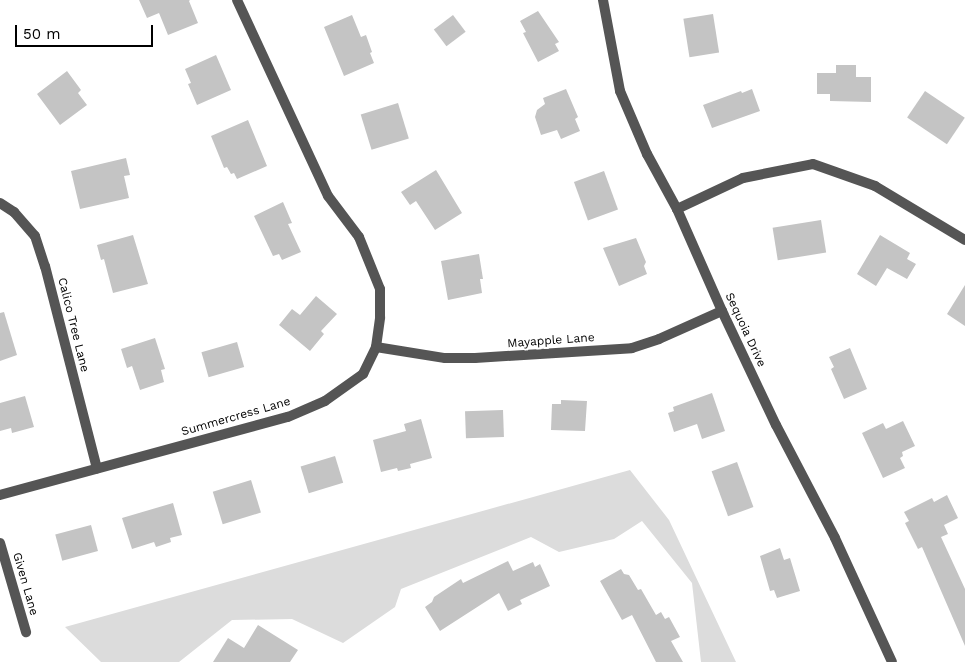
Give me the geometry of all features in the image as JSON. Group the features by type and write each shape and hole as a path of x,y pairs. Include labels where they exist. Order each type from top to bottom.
{"street":[{"name":"Summercress Lane","path":"0,495 288,417 325,401 363,374 376,347 380,317 380,289 359,238 328,196 237,0"},
{"name":"Sequoia Drive","path":"603,0 620,91 647,154 677,209 722,311 776,424 835,538 892,662"},
{"path":"677,209 743,178 813,164 875,186 965,240"},
{"name":"Calico Tree Lane","path":"0,203 14,212 34,236 45,266 97,468"},
{"name":"Mayapple Lane","path":"376,347 445,358 475,358 632,348 659,339 722,311"},
{"name":"Given Lane","path":"0,542 26,632"}],"shaded area":[{"path":"630,470 669,520 736,662 701,662 692,583 642,521 614,539 559,552 531,537 401,589 395,607 343,643 292,619 232,620 179,662 101,662 65,627"}],"building":[{"path":"139,0 190,0 198,23 168,35 159,13 147,18"},
{"path":"538,11 559,42 555,44 559,51 538,62 523,33 526,32 520,21"},
{"path":"713,14 719,53 689,57 683,19"},
{"path":"352,15 361,37 366,35 374,63 344,76 324,27"},
{"path":"453,15 466,32 446,46 434,29"},
{"path":"216,55 231,90 197,105 188,84 191,83 185,69"},
{"path":"836,65 856,65 856,77 871,77 871,102 830,101 830,94 817,94 817,73 836,73"},
{"path":"67,71 81,90 78,93 87,105 60,125 37,94"},
{"path":"566,89 578,117 575,119 580,131 561,139 557,130 541,135 535,117 537,110 545,104 543,98"},
{"path":"752,89 760,111 712,128 703,105 741,91 742,93"},
{"path":"925,91 965,118 947,144 907,118"},
{"path":"398,103 409,138 372,150 361,114"},
{"path":"248,120 267,166 237,179 234,173 231,174 227,167 224,168 211,136"},
{"path":"126,158 130,175 124,176 129,198 80,209 71,171"},
{"path":"436,170 462,213 435,230 416,201 410,205 401,192"},
{"path":"604,171 618,210 588,220 574,182"},
{"path":"283,202 292,223 288,224 301,252 282,260 279,254 273,256 254,216"},
{"path":"821,220 826,253 778,260 773,228"},
{"path":"133,235 148,284 113,293 104,259 101,260 97,245"},
{"path":"880,235 910,253 907,259 916,264 907,279 887,268 876,286 857,274"},
{"path":"636,238 646,262 644,266 647,274 619,286 603,248"},
{"path":"479,254 483,279 480,279 482,293 448,300 441,261"},
{"path":"965,285 965,326 947,314"},
{"path":"316,296 337,314 321,331 324,334 310,351 279,325 292,309 300,315"},
{"path":"4,312 17,355 0,361 0,313"},
{"path":"155,338 165,369 161,370 164,382 140,390 132,366 127,368 121,349"},
{"path":"237,342 244,367 209,377 201,352"},
{"path":"850,348 867,389 844,399 831,369 834,367 829,357"},
{"path":"712,393 725,431 702,439 697,424 674,432 668,413 674,411 673,407"},
{"path":"25,396 34,427 12,433 11,428 0,431 0,403"},
{"path":"561,400 587,401 585,431 551,430 552,404 561,404"},
{"path":"503,410 504,437 466,438 465,411"},
{"path":"421,419 432,458 410,464 411,468 398,471 397,468 381,472 373,440 406,431 404,424"},
{"path":"903,421 915,446 902,452 903,456 900,458 905,468 883,478 862,433 883,423 886,429"},
{"path":"335,456 343,483 309,493 301,467"},
{"path":"737,462 753,507 728,516 712,471"},
{"path":"251,480 261,513 223,524 213,492"},
{"path":"947,495 958,518 944,525 948,534 941,537 965,589 965,646 922,547 918,549 905,523 909,521 904,512 932,498 934,502"},
{"path":"173,503 182,535 170,538 171,542 156,547 154,542 132,549 122,518"},
{"path":"91,525 98,551 62,561 55,535"},
{"path":"780,548 784,560 790,558 800,591 777,598 774,590 770,591 760,556"},
{"path":"508,561 513,571 533,562 535,567 540,564 550,586 520,600 522,604 508,611 499,593 440,631 425,607 432,602 434,597 461,579 463,583"},
{"path":"621,569 624,574 629,575 638,590 641,589 656,615 661,612 665,619 669,617 680,637 671,641 683,662 656,662 632,615 622,620 600,581"},
{"path":"258,625 298,650 290,662 213,662 228,638 244,648"}]}
